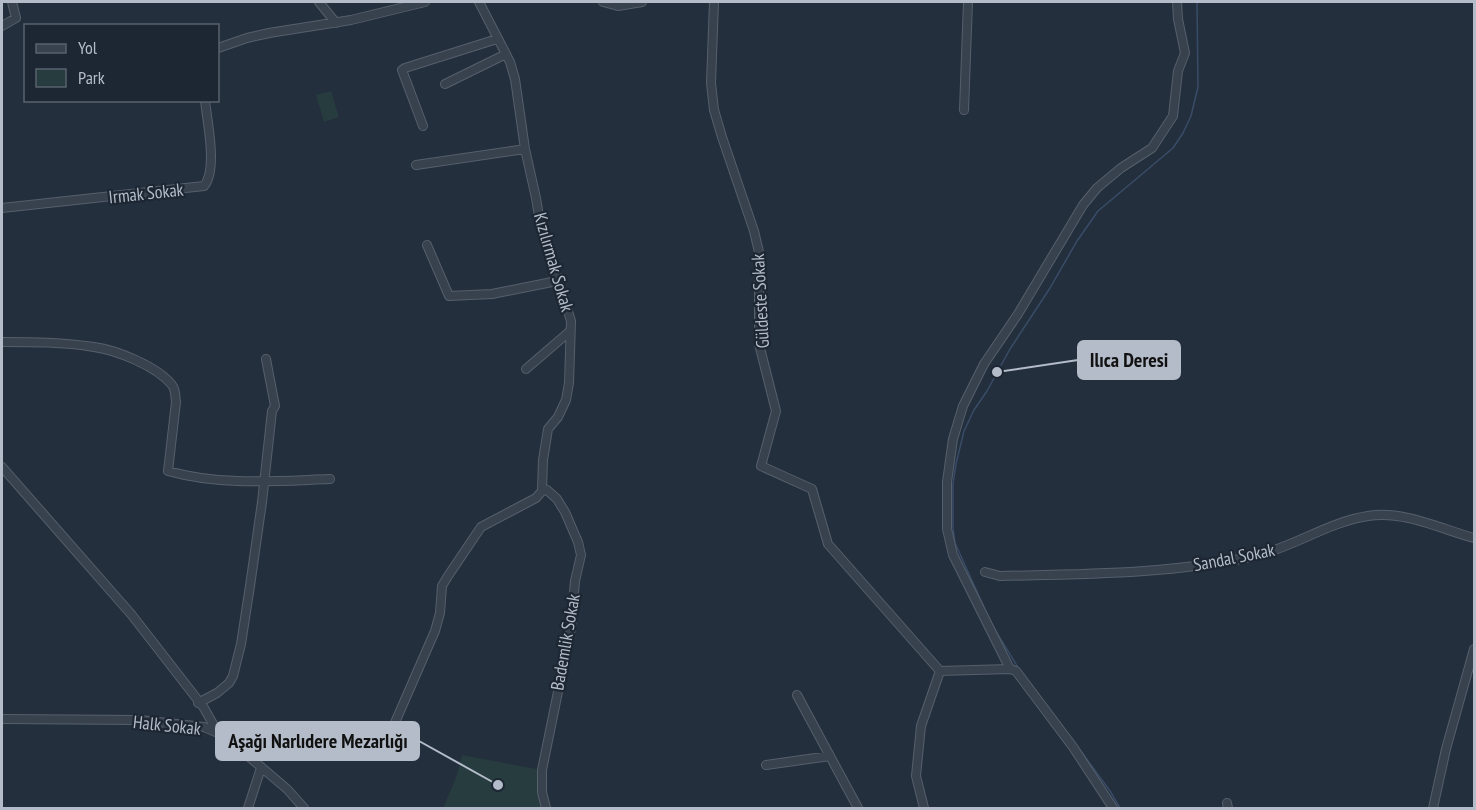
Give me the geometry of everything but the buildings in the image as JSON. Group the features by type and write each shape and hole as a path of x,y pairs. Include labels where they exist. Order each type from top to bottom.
{"street":[{"path":"2,26 16,18 12,2"},
{"path":"319,2 336,23"},
{"path":"219,48 269,33 336,23 425,2"},
{"name":"Kızılırmak Sokak","path":"479,2 506,54 515,79 525,149 540,223 571,321 569,383 564,408 548,429 543,460 542,491"},
{"path":"603,2 618,6 642,2"},
{"name":"Güldeste Sokak","path":"714,2 711,83 714,110 759,252 759,344 776,411 761,466 812,489 828,543 940,671"},
{"path":"964,110 968,2"},
{"path":"1010,669 954,555 947,529 947,482 953,439 963,406 984,364 1018,314 1083,205 1097,188 1152,148 1173,116 1178,71 1185,53 1177,2"},
{"path":"423,126 402,74 405,68 497,39"},
{"path":"446,84 506,54"},
{"name":"Irmak Sokak","path":"2,208 204,186 211,150 205,102"},
{"path":"416,165 525,149"},
{"path":"427,245 449,296 492,294 557,281"},
{"path":"526,369 569,332"},
{"path":"2,342 93,346 129,358 151,369 172,385 176,402 168,471 181,475 229,481 330,479"},
{"path":"198,703 229,683 241,644 272,411 275,406 266,360"},
{"path":"2,467 131,614 204,708 218,733"},
{"name":"Bademlik Sokak","path":"542,491 547,490 557,499 578,542 581,555 575,581 571,628 542,770 546,808"},
{"path":"241,750 244,735 255,730 386,740 435,631 440,613 442,586 448,576 481,527 536,498 542,491"},
{"name":"Sandal Sokak","path":"985,572 1000,576 1154,572 1256,555 1281,548 1338,524 1368,516 1408,519 1474,538"},
{"path":"1433,808 1446,750 1474,649"},
{"path":"924,808 916,776 921,726 940,671 1010,669 1016,671 1073,747 1113,808"},
{"path":"796,695 858,808"},
{"name":"Halk Sokak","path":"2,719 140,720 204,728 218,733 241,750 287,789 304,808"},
{"path":"766,765 830,756"},
{"path":"248,808 261,768"}],"green space":[{"path":"331,91 339,117 324,122 316,95"},
{"path":"462,755 542,770 546,808 443,808 456,778"}],"waterway":[{"path":"1019,669 992,625 955,543 953,484 964,431 1010,349 1098,211 1173,148 1183,133 1191,116 1198,87 1197,2"},
{"path":"1080,750 1120,808"}],"place":[{"name":"Ilıca Deresi","path":"997,372"},
{"name":"Aşağı Narlıdere Mezarlığı","path":"498,785"}]}
